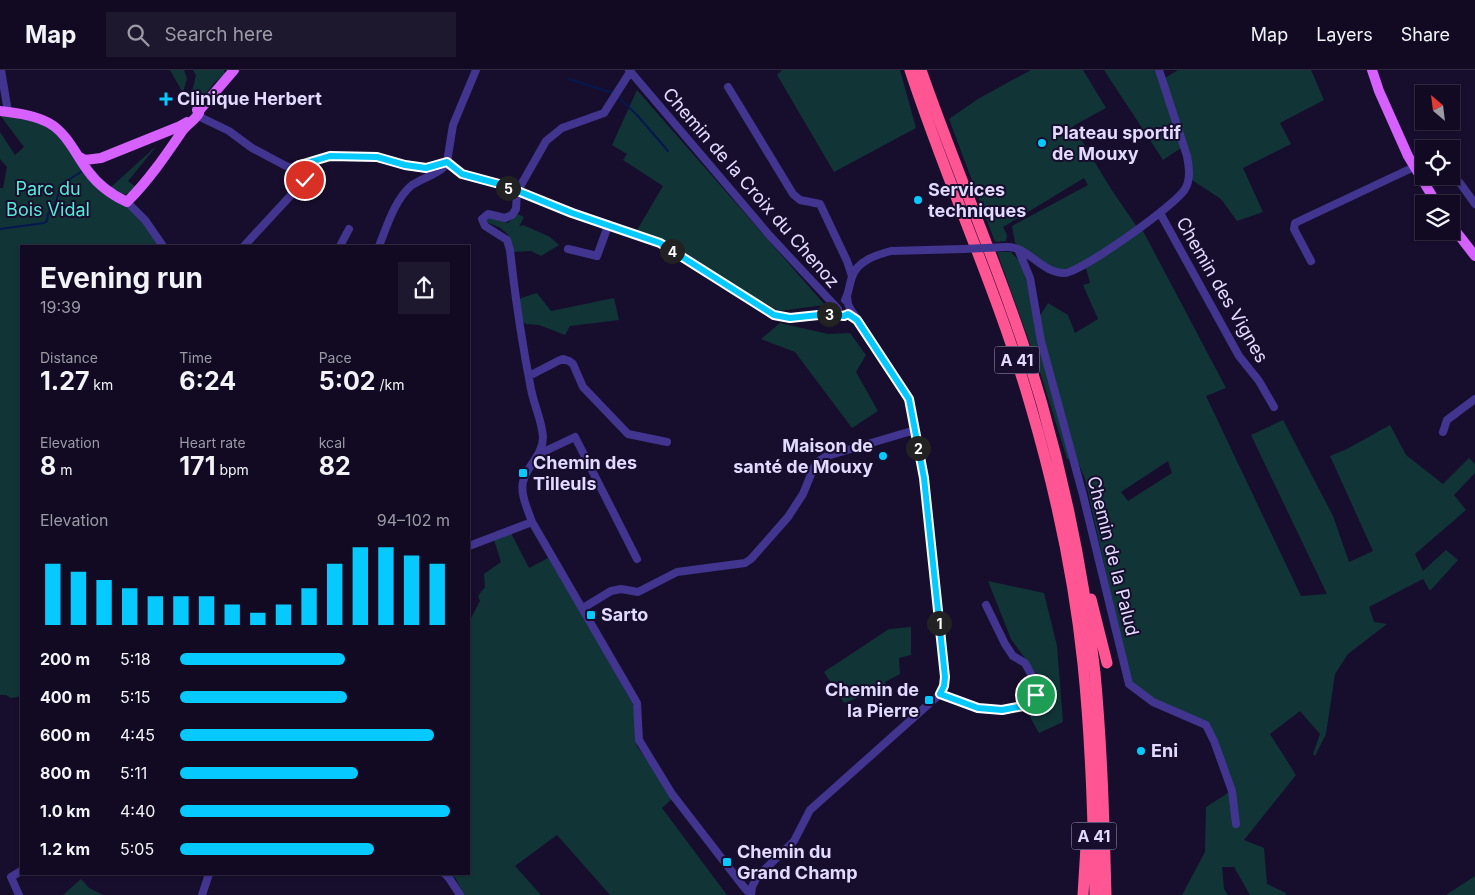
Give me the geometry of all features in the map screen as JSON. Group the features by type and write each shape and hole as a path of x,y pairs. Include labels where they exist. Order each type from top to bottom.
{"highway":[{"name":"A 41","path":"910,70 1001,312 1031,406 1059,519 1074,596 1083,662 1092,778 1095,895"},
{"name":"A 41","path":"921,70 1022,341 1050,431 1071,520 1085,598 1096,690 1103,774 1106,895"},
{"path":"1071,520 1107,664"},
{"path":"1082,895 1092,778"}],"main road":[{"path":"1372,70 1379,91 1414,167 1431,195"},
{"path":"4,111 38,118 51,124 66,137 98,183 123,200 141,188 169,152 193,116 231,71"},
{"path":"79,158 85,160 101,158 178,127 193,116"},
{"path":"1460,237 1475,256"}],"street":[{"path":"1,70 4,111"},
{"path":"379,245 391,216 403,195 418,181 443,169 447,162 453,125 476,70"},
{"path":"447,162 462,174 503,185 608,226 660,243 774,315 790,318 828,314 842,307 852,276 864,262 885,253 1011,246 1047,268 1064,273 1086,265 1160,213 1184,190 1190,168 1159,70"},
{"path":"583,608 611,591 621,589 638,592 677,572 745,563 751,559 788,517 803,494 814,467 820,461 827,456 915,430 924,478 945,677 944,686 940,694 810,810 794,841 761,872 756,880 752,894 743,886 672,794 639,740 637,703 532,522 524,497 523,482 539,454 542,445 542,427 531,390 517,314 510,250 507,240 485,226 482,219 488,214 504,218 512,215 516,208 517,192 546,141 562,128 604,113 629,71"},
{"name":"Chemin de la Croix du Chenoz","path":"629,71 770,236 857,320 909,399 915,430"},
{"path":"728,87 793,194 800,200 820,204 844,254 852,276"},
{"path":"193,116 229,131 252,148 293,168 330,156 377,157 405,165 426,168 447,162"},
{"path":"245,245 305,180 303,168 300,165"},
{"path":"1311,260 1294,229 1294,223 1414,167"},
{"path":"1460,184 1475,204"},
{"path":"123,200 145,220 162,245"},
{"name":"Chemin des Vignes","path":"1160,213 1239,356 1258,381 1274,407"},
{"path":"568,249 597,256 608,226"},
{"path":"341,245 349,229"},
{"name":"Chemin de la Palud","path":"1018,249 1030,278 1041,341 1084,495 1129,684 1153,702 1206,725 1214,740 1232,791 1236,824"},
{"path":"529,376 563,359 569,361 576,369 583,387 628,434 667,442"},
{"path":"1443,432 1447,420 1475,399"},
{"path":"539,454 575,437 636,559"},
{"path":"470,546 532,522"},
{"path":"940,694 978,708 1002,710 1023,706 1036,695 1036,683 1025,663 1013,656 986,605"},
{"path":"19,895 10,877 20,872"},
{"path":"202,895 208,875"},
{"path":"445,875 460,895"}],"green space":[{"path":"170,70 184,70 187,78 183,93"},
{"path":"193,70 224,70 225,74 215,82 199,102 194,102 191,96 196,75"},
{"path":"782,70 900,70 916,128 834,172 777,75"},
{"path":"1031,70 1083,70 1106,108 1073,126 1111,189 1137,227 1083,263 1060,270 1046,266 1015,243 1012,226 1088,185 1084,178 1003,227 1007,235 1006,241 995,242 949,119 978,99"},
{"path":"1104,70 1162,70 1165,78 1178,70 1311,70 1324,100 1280,123 1291,144 1243,168 1263,212 1237,221 1221,199 1192,180 1181,148 1163,160"},
{"path":"637,90 825,305 779,311 637,230 663,186 623,160 627,154 612,145"},
{"name":"Parc du Bois Vidal","path":"0,115 37,121 56,132 135,212 158,245 20,245 20,696 11,698 6,695 0,695 0,188 3,188 7,167 0,159 0,132 15,155 24,147"},
{"path":"154,148 128,181 137,188 130,193 124,194 110,188"},
{"path":"517,214 524,217 519,227 523,225 550,237 559,245 541,256 531,251 514,252 511,241 506,233 499,227 488,223 487,220 490,218 508,223"},
{"path":"1142,229 1226,388 1206,396 1301,596 1327,594 1251,435 1283,420 1333,516 1349,562 1373,551 1330,456 1347,449 1390,425 1406,455 1443,484 1469,458 1475,464 1475,473 1454,495 1466,510 1415,554 1423,571 1446,550 1458,560 1430,591 1423,579 1369,607 1374,622 1387,624 1348,654 1335,674 1326,734 1315,756 1313,754 1320,734 1300,711 1270,734 1296,775 1244,840 1264,848 1267,884 1286,893 1285,895 1250,895 1234,867 1222,867 1224,889 1228,895 1182,895 1205,852 1206,807 1231,791 1206,725 1157,700 1133,684 1128,670 1085,479 1077,460 1067,459 1041,375 997,252 1011,252 1022,264 1036,322 1048,303 1068,315 1075,333 1098,319 1083,285 1090,283 1086,268","holes":["1168,461 1172,473 1128,501 1121,492"]},
{"path":"537,293 551,311 614,298 619,320 570,326 565,335 539,325 526,324 520,320 519,302 521,298"},
{"path":"780,323 828,334 850,333 866,355 856,372 878,411 852,428 795,352 761,339"},
{"path":"511,533 529,568 550,557 635,708 637,746 673,798 662,808 727,895 610,895 557,835 515,866 541,895 464,895 452,875 470,875 470,620 480,601 478,596 485,587 484,574 501,562 494,540"},
{"path":"988,581 1044,593 1057,646 1063,722 1039,733 1025,708 1041,696 1040,679 1011,639"},
{"path":"911,627 911,655 899,658 900,674 885,682 887,687 844,703 824,672 889,629"},
{"path":"1475,876 1475,895 1446,895"},
{"path":"81,879 89,888 103,895 63,895"}],"waterway":[{"path":"569,79 613,93"},
{"path":"618,97 637,115 668,151"},
{"path":"0,229 47,221 48,214 55,204 62,184 84,170"},
{"path":"808,311 826,309"}],"place":[{"name":"Clinique Herbert","path":"166,99"},
{"name":"Plateau sportif de Mouxy","path":"1042,143"},
{"name":"Services techniques","path":"918,200"},
{"name":"Maison de santé de Mouxy","path":"883,456"},
{"name":"Chemin des Tilleuls","path":"523,473"},
{"name":"Sarto","path":"591,615"},
{"name":"Chemin de la Pierre","path":"929,700"},
{"name":"Eni","path":"1141,751"},
{"name":"Chemin du Grand Champ","path":"727,862"}],"route":[{"path":"305,180 303,168 300,165 330,156 377,157 405,165 426,168 447,162 462,174 503,185 572,213 660,243 774,315 790,318 828,314 844,316 848,314 857,320 909,399 924,478 945,677 944,686 940,694 978,708 1002,710 1023,706 1036,695"}]}
